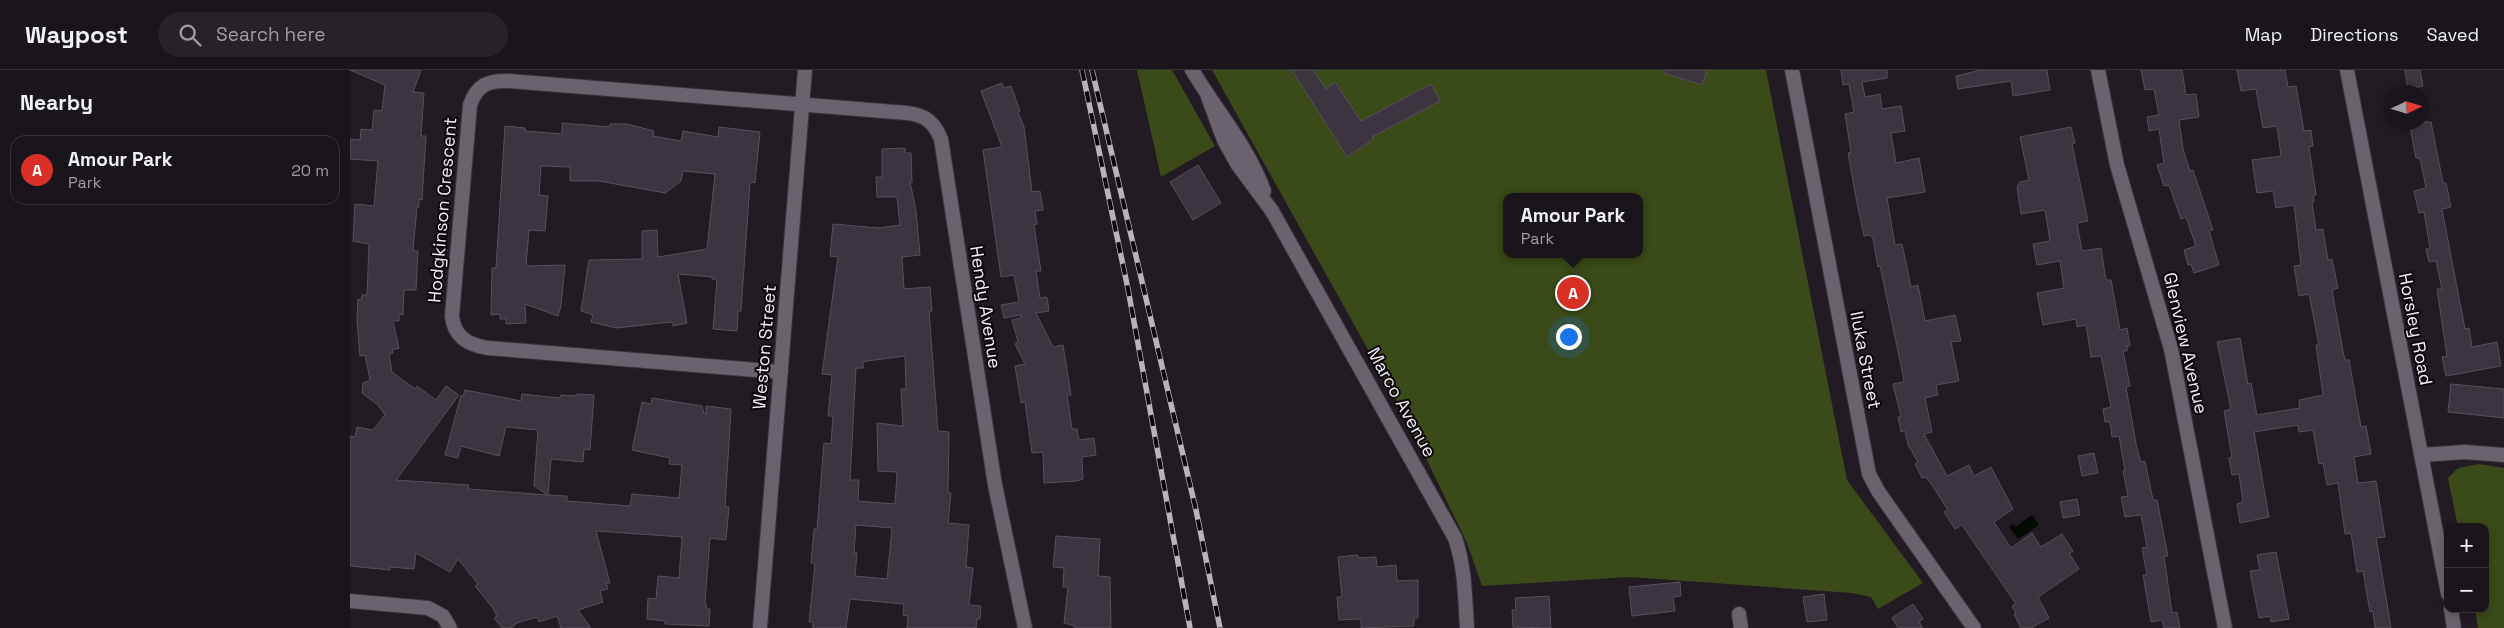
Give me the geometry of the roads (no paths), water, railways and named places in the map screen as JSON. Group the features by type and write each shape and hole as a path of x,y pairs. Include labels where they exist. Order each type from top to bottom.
{"street":[{"name":"Weston Street","path":"760,628 805,70"},
{"name":"Marco Avenue","path":"1192,70 1208,97 1224,140 1238,165 1269,206 1455,538 1461,556 1467,628"},
{"name":"Iluka Street","path":"1792,70 1869,474 1878,491 1974,628"},
{"name":"Glenview Avenue","path":"2098,70 2117,165 2171,349 2225,628"},
{"name":"Horsley Road","path":"2347,70 2444,573"},
{"name":"Hodgkinson Crescent","path":"781,372 476,346 466,342 457,334 452,316 470,105 480,87 488,82 509,81 802,104"},
{"name":"Hendy Avenue","path":"802,104 917,114 926,118 937,130 942,150 995,485 1025,628"},
{"path":"2421,455 2460,452 2504,455"},
{"path":"350,601 428,608 443,616 450,628"},
{"path":"2452,613 2454,628"}],"railway":[{"path":"1082,70 1128,289 1190,628"},
{"path":"1092,70 1196,510 1220,628"}],"place":[{"name":"Amour Park","path":"1573,293"}]}
